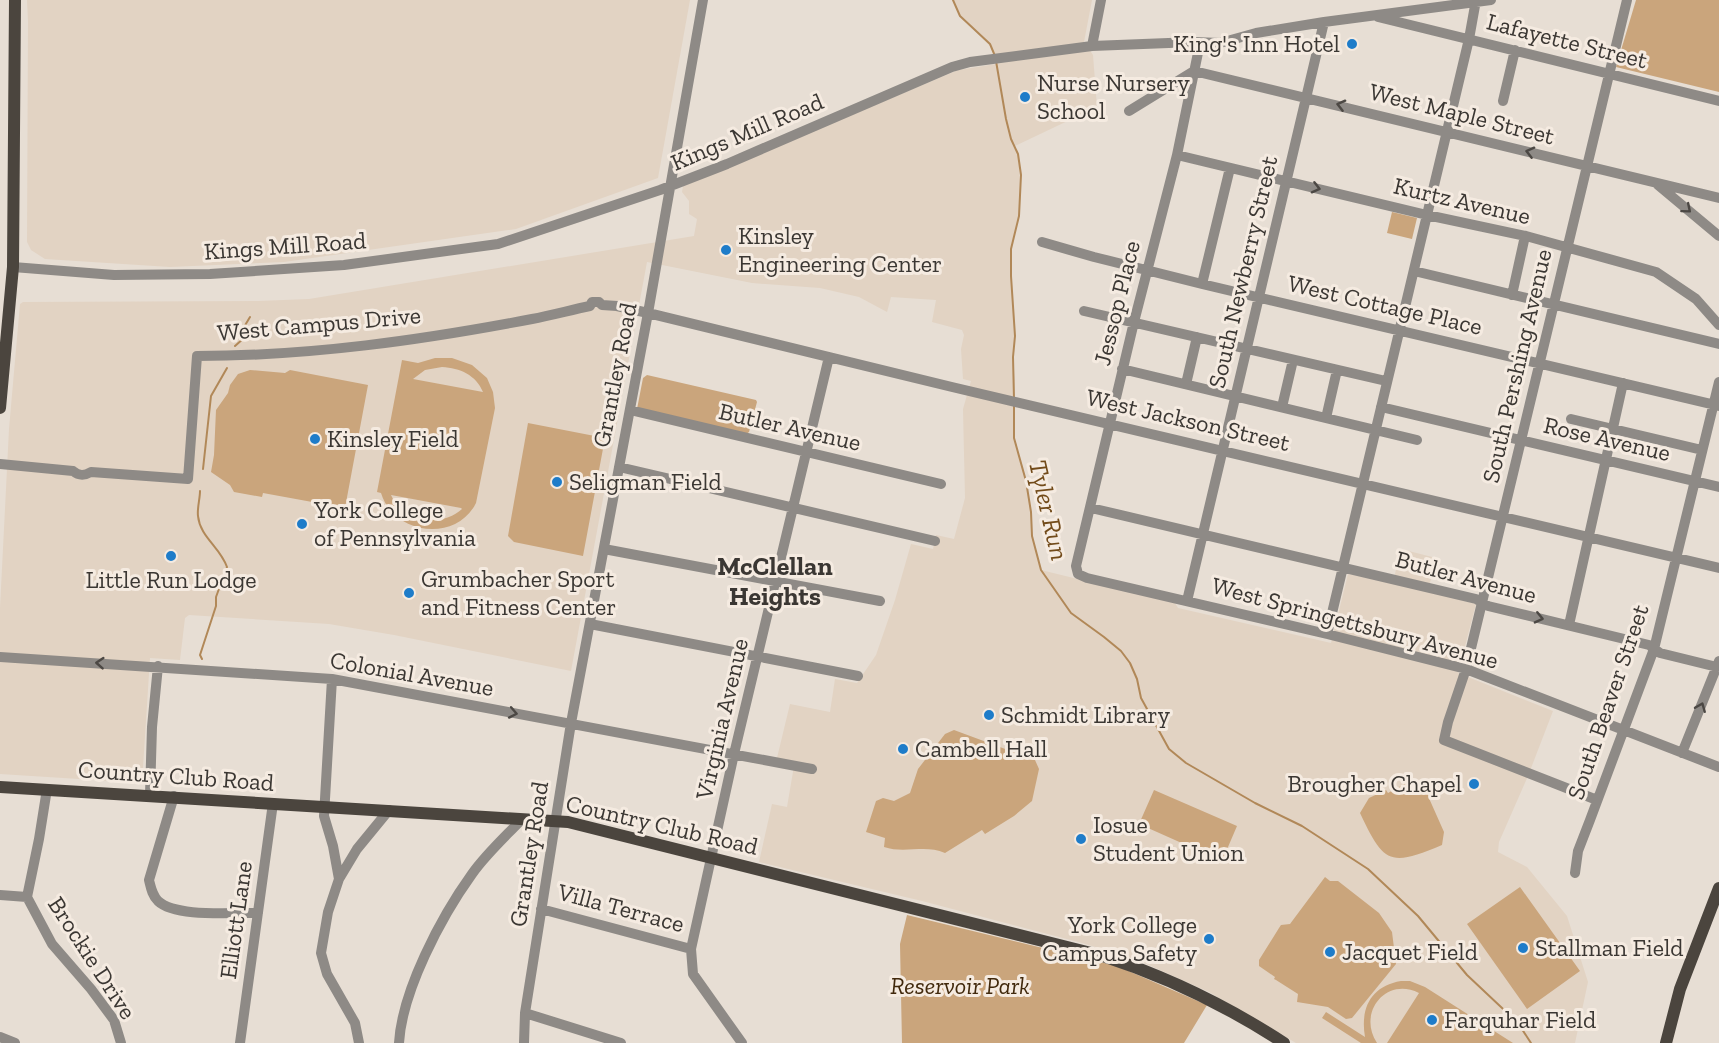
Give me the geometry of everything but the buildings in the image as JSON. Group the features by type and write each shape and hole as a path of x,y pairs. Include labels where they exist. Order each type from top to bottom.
{"main road":[{"path":"0,408 14,267 15,0"},
{"name":"Country Club Road","path":"0,787 568,822 1113,959 1140,968 1204,996 1284,1043"},
{"path":"1666,1043 1680,989 1719,888"}],"street":[{"name":"Grantley Road","path":"524,1043 525,1013 555,821 703,0"},
{"path":"1092,46 1101,0"},
{"name":"Kings Mill Road","path":"14,267 114,275 151,275 344,265 498,244 670,186 952,68 992,58 1092,46 1220,43 1256,33 1324,22 1491,0"},
{"name":"South Pershing Avenue","path":"1597,800 1444,740 1466,669 1627,0"},
{"path":"1327,634 1469,39 1476,1"},
{"name":"Lafayette Street","path":"1370,15 1719,101"},
{"name":"South Newberry Street","path":"1187,601 1324,22"},
{"name":"Jessop Place","path":"1078,574 1076,566 1122,369 1177,155 1200,43"},
{"path":"1197,58 1220,43"},
{"path":"1503,101 1515,50"},
{"path":"1129,111 1194,71"},
{"name":"West Maple Street","path":"1194,71 1719,198"},
{"name":"Kurtz Avenue","path":"1177,155 1525,236 1656,272 1696,299 1719,326"},
{"path":"1202,284 1230,168"},
{"path":"1656,183 1719,236"},
{"path":"1512,295 1525,236"},
{"name":"West Cottage Place","path":"1042,242 1202,284 1716,405"},
{"path":"1414,271 1719,344"},
{"name":"West Campus Drive","path":"0,464 73,471 78,467 87,467 91,472 188,479 197,356 282,353 353,347 520,321 590,306 594,309 600,309 602,305 648,313"},
{"path":"1084,311 1386,381"},
{"name":"West Jackson Street","path":"648,313 1719,568"},
{"path":"1186,384 1197,337"},
{"name":"Virginia Avenue","path":"741,1043 693,974 691,949 734,754 829,357"},
{"path":"1282,407 1293,360"},
{"path":"1122,369 1417,440"},
{"path":"1326,418 1337,370"},
{"path":"1716,405 1719,382"},
{"path":"1569,625 1623,384"},
{"name":"South Beaver Street","path":"1575,873 1578,851 1654,649 1694,481 1716,405"},
{"name":"Rose Avenue","path":"1381,407 1719,487"},
{"name":"Butler Avenue","path":"630,410 941,484"},
{"path":"1571,419 1702,450"},
{"path":"619,467 935,541"},
{"name":"Butler Avenue","path":"1091,508 1476,599 1488,606 1649,645 1660,653 1718,664"},
{"path":"604,549 880,601"},
{"name":"West Springettsbury Avenue","path":"1078,574 1466,669 1719,767"},
{"path":"590,624 858,676"},
{"name":"Colonial Avenue","path":"0,657 332,679 812,769"},
{"path":"1682,753 1718,664"},
{"path":"150,795 152,727 158,666"},
{"path":"332,679 324,816 333,846 339,879"},
{"name":"Brockie Drive","path":"47,789 27,897 52,944 114,1020 121,1043"},
{"path":"174,796 148,880 152,893 160,903 183,911 258,913"},
{"name":"Elliott Lane","path":"240,1043 273,803"},
{"path":"359,1043 355,1023 327,974 321,952 328,912 339,879 357,849 389,810"},
{"path":"399,1043 400,1026 408,994 455,900 473,873 522,819"},
{"path":"0,895 27,897"},
{"name":"Villa Terrace","path":"541,909 691,949"},
{"path":"525,1013 621,1043"},
{"path":"0,1037 15,1043"}],"shaded area":[{"path":"27,0 690,0 658,178 516,229 284,262 170,267 45,259 31,250 27,242"},
{"name":"York College of Pennsylvania","path":"953,0 1092,0 1084,42 1093,55 1097,107 1015,146 1018,154 1021,190 1019,216 1011,249 1015,336 1014,438 1026,481 1032,536 1041,570 1175,603 1178,608 1331,643 1348,574 1393,582 1401,549 1436,558 1428,591 1476,604 1458,673 1553,711 1499,842 1498,852 1527,867 1567,916 1588,982 1575,1043 1296,1043 1209,992 1135,959 922,901 759,862 772,804 787,807 794,766 776,762 790,704 830,712 835,679 857,683 876,655 911,544 933,549 936,535 954,539 965,498 963,409 971,381 963,379 961,349 964,335 962,330 932,322 936,300 891,297 887,312 859,297 820,288 752,283 647,262 571,671 329,624 189,615 185,618 180,660 150,658 142,783 0,774 0,608 9,429 20,304 23,302 309,299 694,236 697,219 689,214 689,201 682,192 683,186 958,70 996,64 993,49 960,16"}],"green space":[{"path":"1636,0 1719,0 1719,92 1616,67"},
{"path":"1392,212 1417,218 1412,239 1387,233"},
{"path":"435,358 452,358 472,365 487,378 493,392 495,408 476,503 467,516 455,524 441,528 426,529 411,525 399,518 388,507 381,493 377,492 402,360 418,363","holes":["442,367 467,373 483,392 413,379 425,370","391,495 461,508 462,509 444,519 423,519 404,511"]},
{"name":"Kinsley Field","path":"250,370 285,373 290,370 368,385 345,508 263,493 262,497 234,492 230,485 211,472 216,410 238,374"},
{"path":"647,375 756,400 749,432 745,435 637,409 643,378"},
{"name":"Seligman Field","path":"528,423 605,438 583,556 514,542 508,536"},
{"path":"954,730 1035,760 1039,769 1032,801 1014,816 985,834 982,830 945,853 930,849 900,850 884,847 885,838 866,832 876,801 883,798 894,801 910,793 918,769 945,734"},
{"path":"1410,781 1426,787 1444,832 1442,845 1400,858 1383,851 1368,830 1360,813 1369,798 1386,790 1388,793"},
{"path":"1154,790 1237,826 1222,861 1139,824"},
{"name":"Jacquet Field","path":"1325,877 1330,881 1338,881 1379,913 1392,932 1396,964 1352,1018 1346,1019 1328,1007 1297,1002 1298,994 1274,979 1275,977 1259,966 1259,960 1281,925 1290,924"},
{"name":"Stallman Field","path":"1520,887 1580,971 1527,1009 1467,924"},
{"name":"Reservoir Park","path":"907,915 1117,966 1207,1005 1184,1043 902,1043 900,944"},
{"name":"Farquhar Field","path":"1401,981 1410,981 1425,987 1513,1043 1387,1043 1419,993 1407,989 1396,989 1386,993 1378,1000 1370,1020 1377,1043 1361,1043 1322,1018 1326,1012 1365,1037 1364,1017 1370,1000 1382,988"}],"waterway":[{"name":"Tyler Run","path":"953,0 960,16 990,44 995,56"},
{"name":"Tyler Run","path":"996,61 1006,119 1018,154 1021,175 1019,216 1011,249 1015,336 1014,399"},
{"path":"235,346 244,338 244,327 250,317"},
{"path":"203,469 211,396 227,368"},
{"name":"Tyler Run","path":"1014,404 1014,438 1026,481 1032,536 1041,570 1071,613 1121,651 1130,663 1137,679 1141,698 1169,749 1186,763 1255,803 1302,826 1368,869 1418,916 1467,975 1518,1023 1531,1043"},
{"path":"200,491 198,513 202,530 227,567 200,655 202,659"}],"place":[{"name":"King's Inn Hotel","path":"1352,44"},
{"name":"Nurse Nursery School","path":"1025,97"},
{"name":"Kinsley Engineering Center","path":"726,250"},
{"name":"Kinsley Field","path":"315,439"},
{"name":"Seligman Field","path":"557,482"},
{"name":"York College of Pennsylvania","path":"302,524"},
{"name":"Little Run Lodge","path":"171,556"},
{"name":"Grumbacher Sport and Fitness Center","path":"409,593"},
{"name":"Schmidt Library","path":"989,715"},
{"name":"Cambell Hall","path":"903,749"},
{"name":"Brougher Chapel","path":"1474,784"},
{"name":"Iosue Student Union","path":"1081,839"},
{"name":"York College Campus Safety","path":"1209,939"},
{"name":"Stallman Field","path":"1523,948"},
{"name":"Jacquet Field","path":"1330,952"},
{"name":"Farquhar Field","path":"1432,1020"}],"district":[{"name":"McClellan Heights","path":"775,581"}]}
